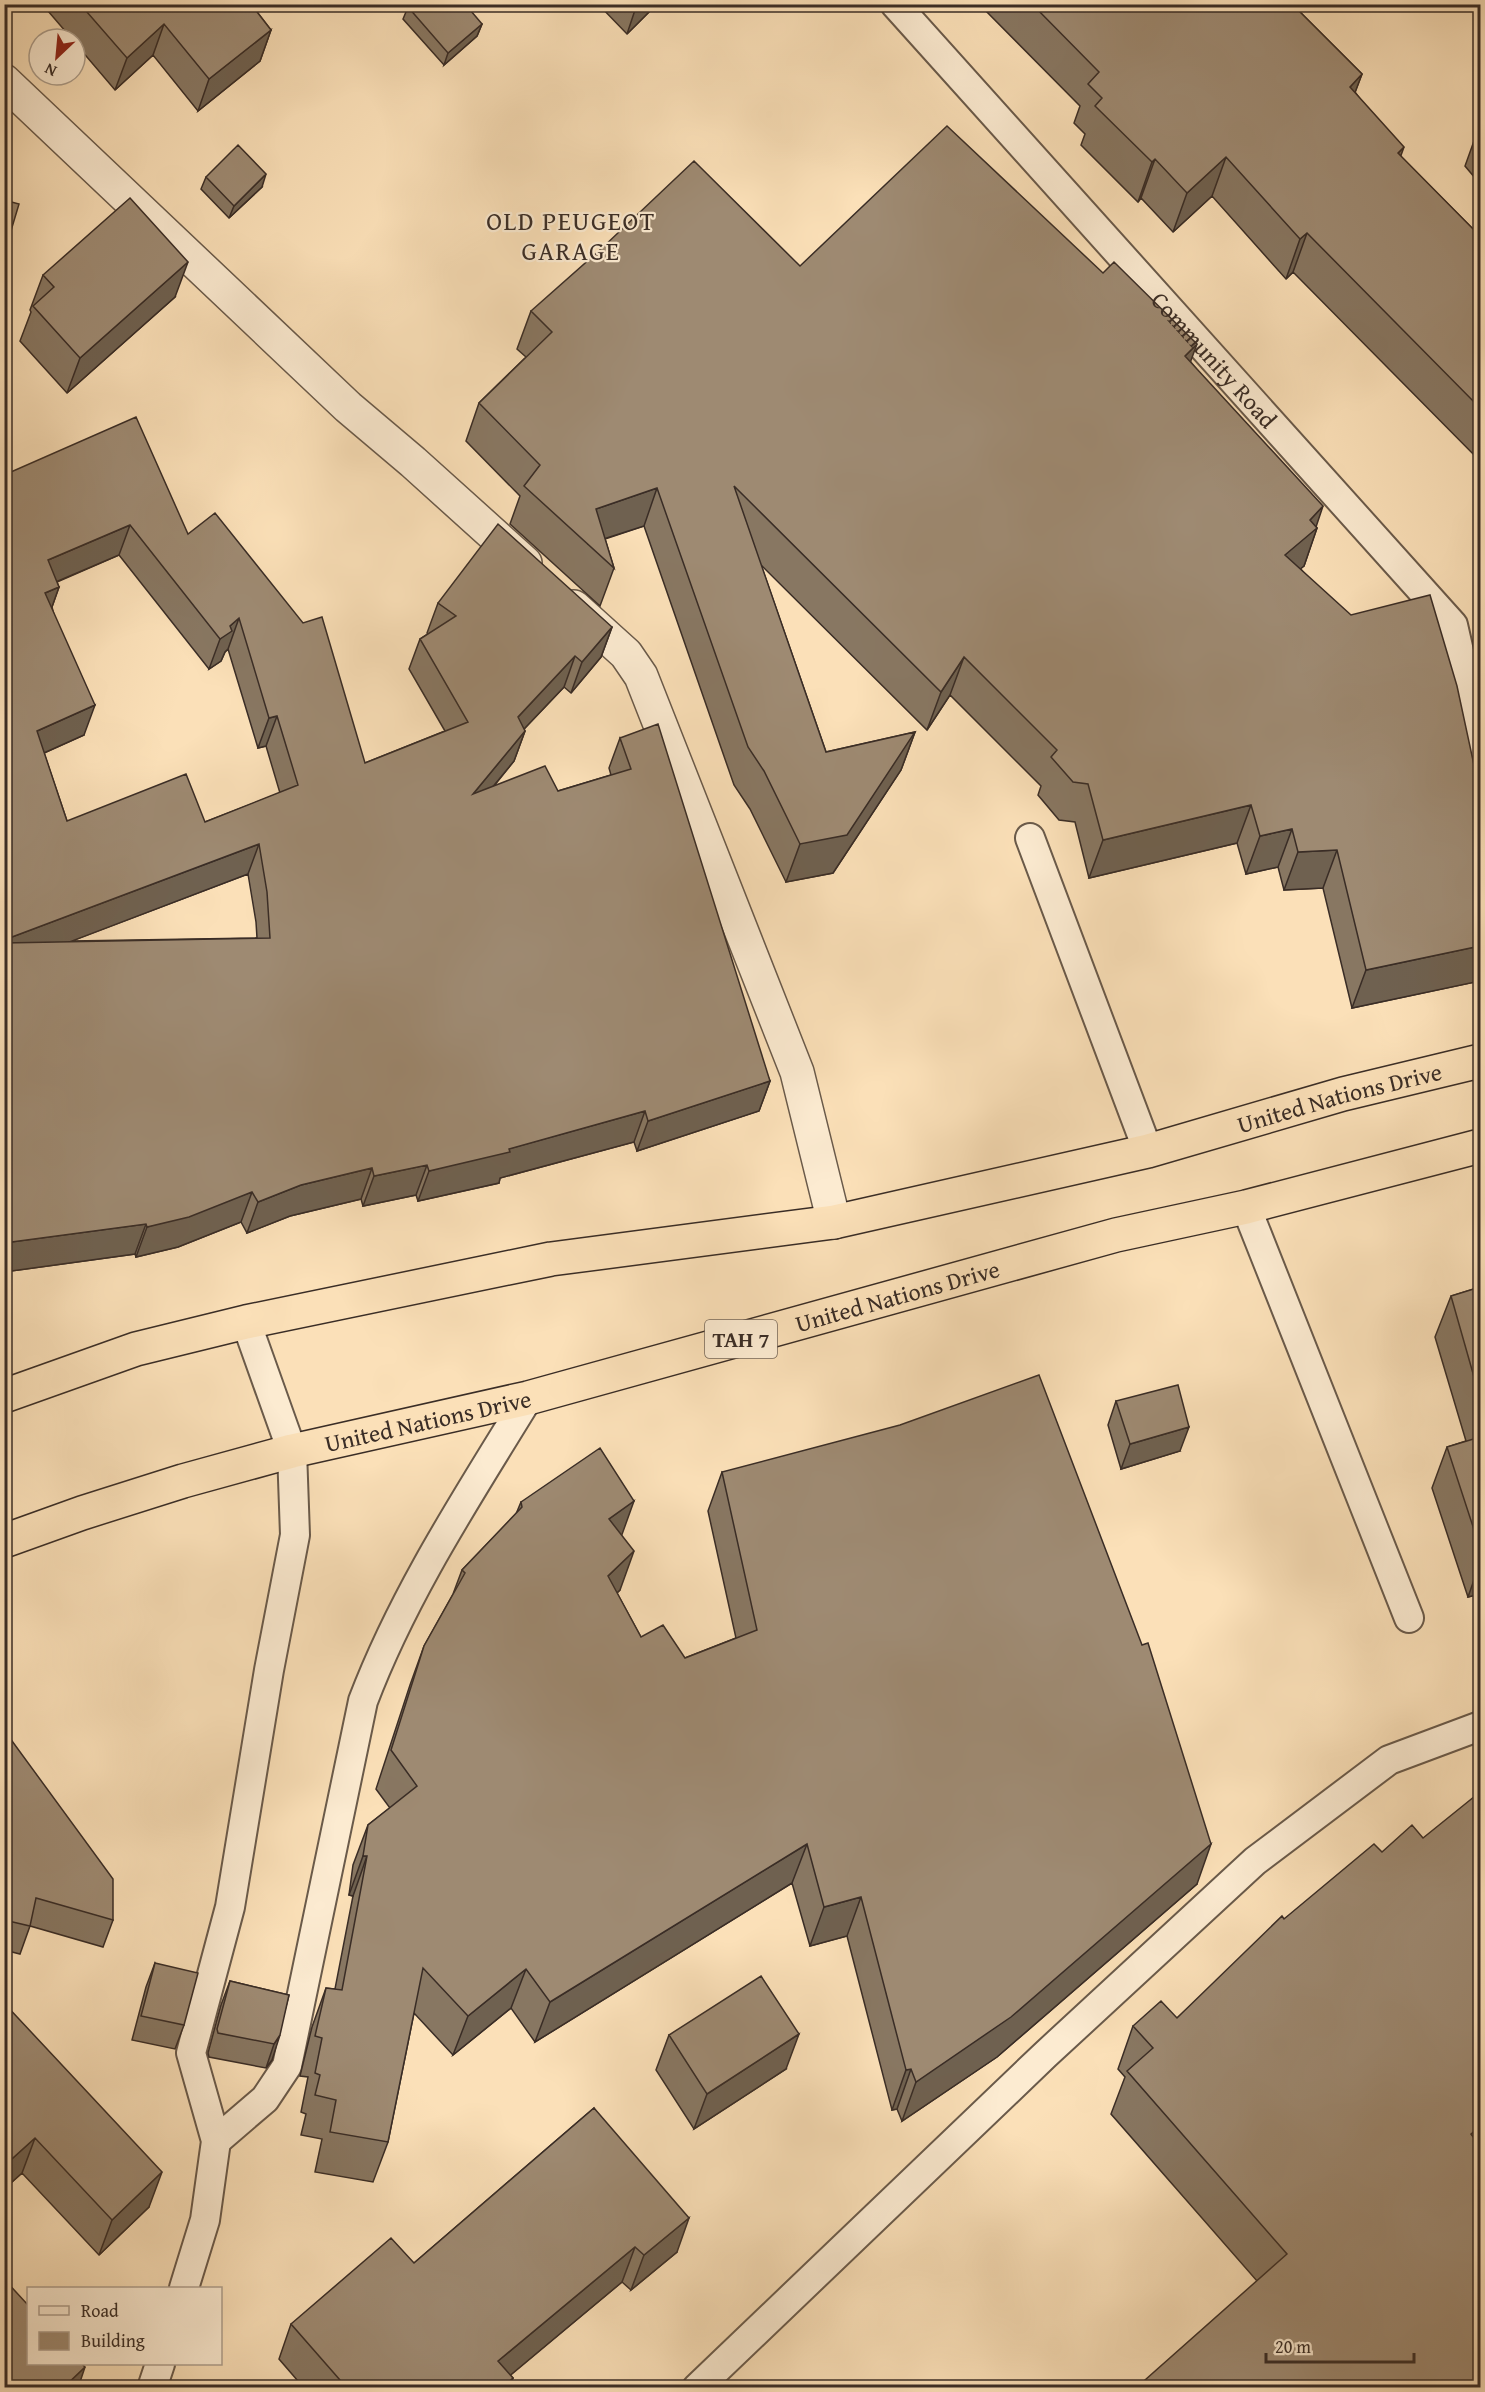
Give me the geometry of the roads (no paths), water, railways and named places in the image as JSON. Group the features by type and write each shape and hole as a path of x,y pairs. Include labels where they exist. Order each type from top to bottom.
{"highway":[{"name":"United Nations Drive","path":"4,1396 136,1349 246,1322 551,1259 834,1222 1148,1151 1342,1094 1480,1061"},
{"name":"United Nations Drive","path":"4,1541 82,1513 292,1451 528,1398 1116,1235 1246,1207 1480,1146"}],"street":[{"path":"4,81 348,407 413,462 626,654 641,676 797,1072 834,1222"}],"lane":[{"name":"Community Road","path":"895,4 1453,625 1480,744"},
{"path":"1030,838 1148,1151"},
{"path":"1246,1207 1409,1618"},
{"path":"185,2287 205,2220 216,2140 191,2053 230,1907 269,1671 295,1535 292,1451 246,1322"},
{"path":"216,2140 265,2099 287,2066 363,1701 381,1652 424,1569 528,1398"},
{"path":"697,2388 1045,2055 1256,1861 1389,1760 1480,1726"},
{"path":"153,2388 160,2365"}],"district":[{"name":"OLD PEUGEOT GARAGE","path":"571,235"}]}
